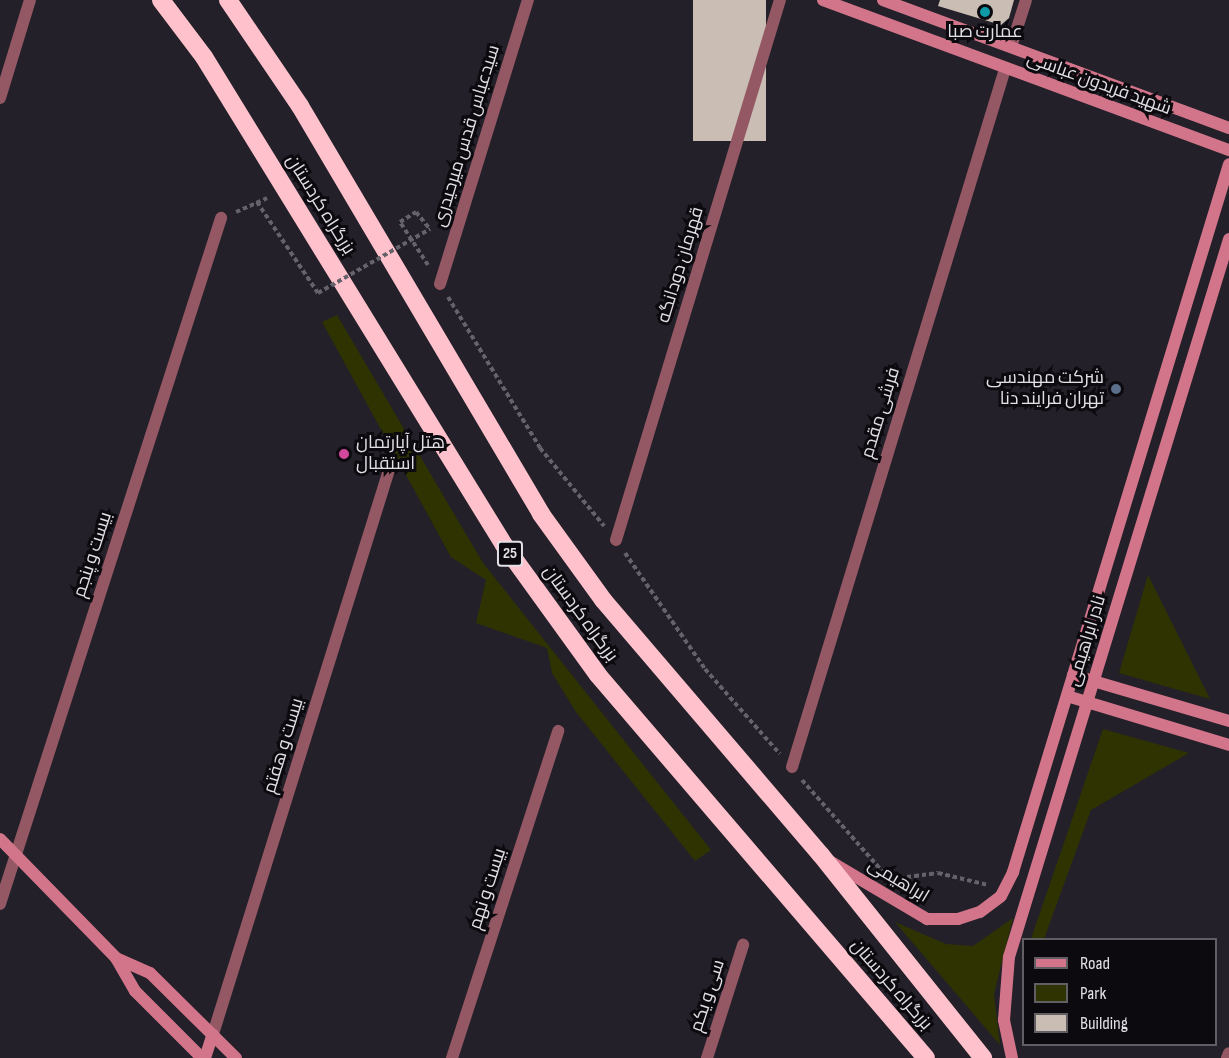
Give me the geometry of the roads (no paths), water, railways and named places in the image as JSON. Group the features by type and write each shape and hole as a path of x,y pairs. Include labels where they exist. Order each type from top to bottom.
{"highway":[{"name":"بزرگراه کردستان","path":"161,0 204,57 504,545 597,675 926,1058"},
{"name":"بزرگراه کردستان","path":"228,0 300,106 541,514 603,601 821,855 982,1058"}],"street":[{"path":"0,98 30,0"},
{"name":"سیدعباس قدس میرحیدری","path":"440,284 528,0"},
{"name":"قهرمان دودانگه","path":"615,540 780,0"},
{"name":"شهید فریدون عباسی","path":"823,0 1229,150"},
{"name":"شهید فریدون عباسی","path":"883,0 1229,128"},
{"path":"1005,69 1026,0"},
{"name":"فرشی مقدم","path":"792,767 1005,69"},
{"name":"نادر ابراهیمی","path":"1013,872 1229,164"},
{"name":"بیست و پنجم","path":"0,904 221,218"},
{"name":"نادر ابراهیمی","path":"1012,1058 1004,1020 1009,957 1229,239"},
{"name":"بیست و هفتم","path":"213,1034 389,470"},
{"path":"1073,675 1229,722"},
{"path":"1067,696 1229,745"},
{"name":"بیست و نهم","path":"452,1058 558,731"},
{"path":"0,839 116,958 135,991 203,1058 213,1034"},
{"name":"ابراهیمی","path":"821,855 927,919 958,919 980,912 1001,896 1013,872"},
{"name":"سی و یکم","path":"707,1058 743,945"},
{"path":"116,958 150,973 236,1058"},
{"path":"1227,1058 1229,1053"}],"place":[{"name":"عمارت صبا","path":"985,12"},
{"name":"شرکت مهندسی تهران فرایند دنا","path":"1116,389"},
{"name":"هتل آپارتمان استقبال","path":"344,454"}]}
